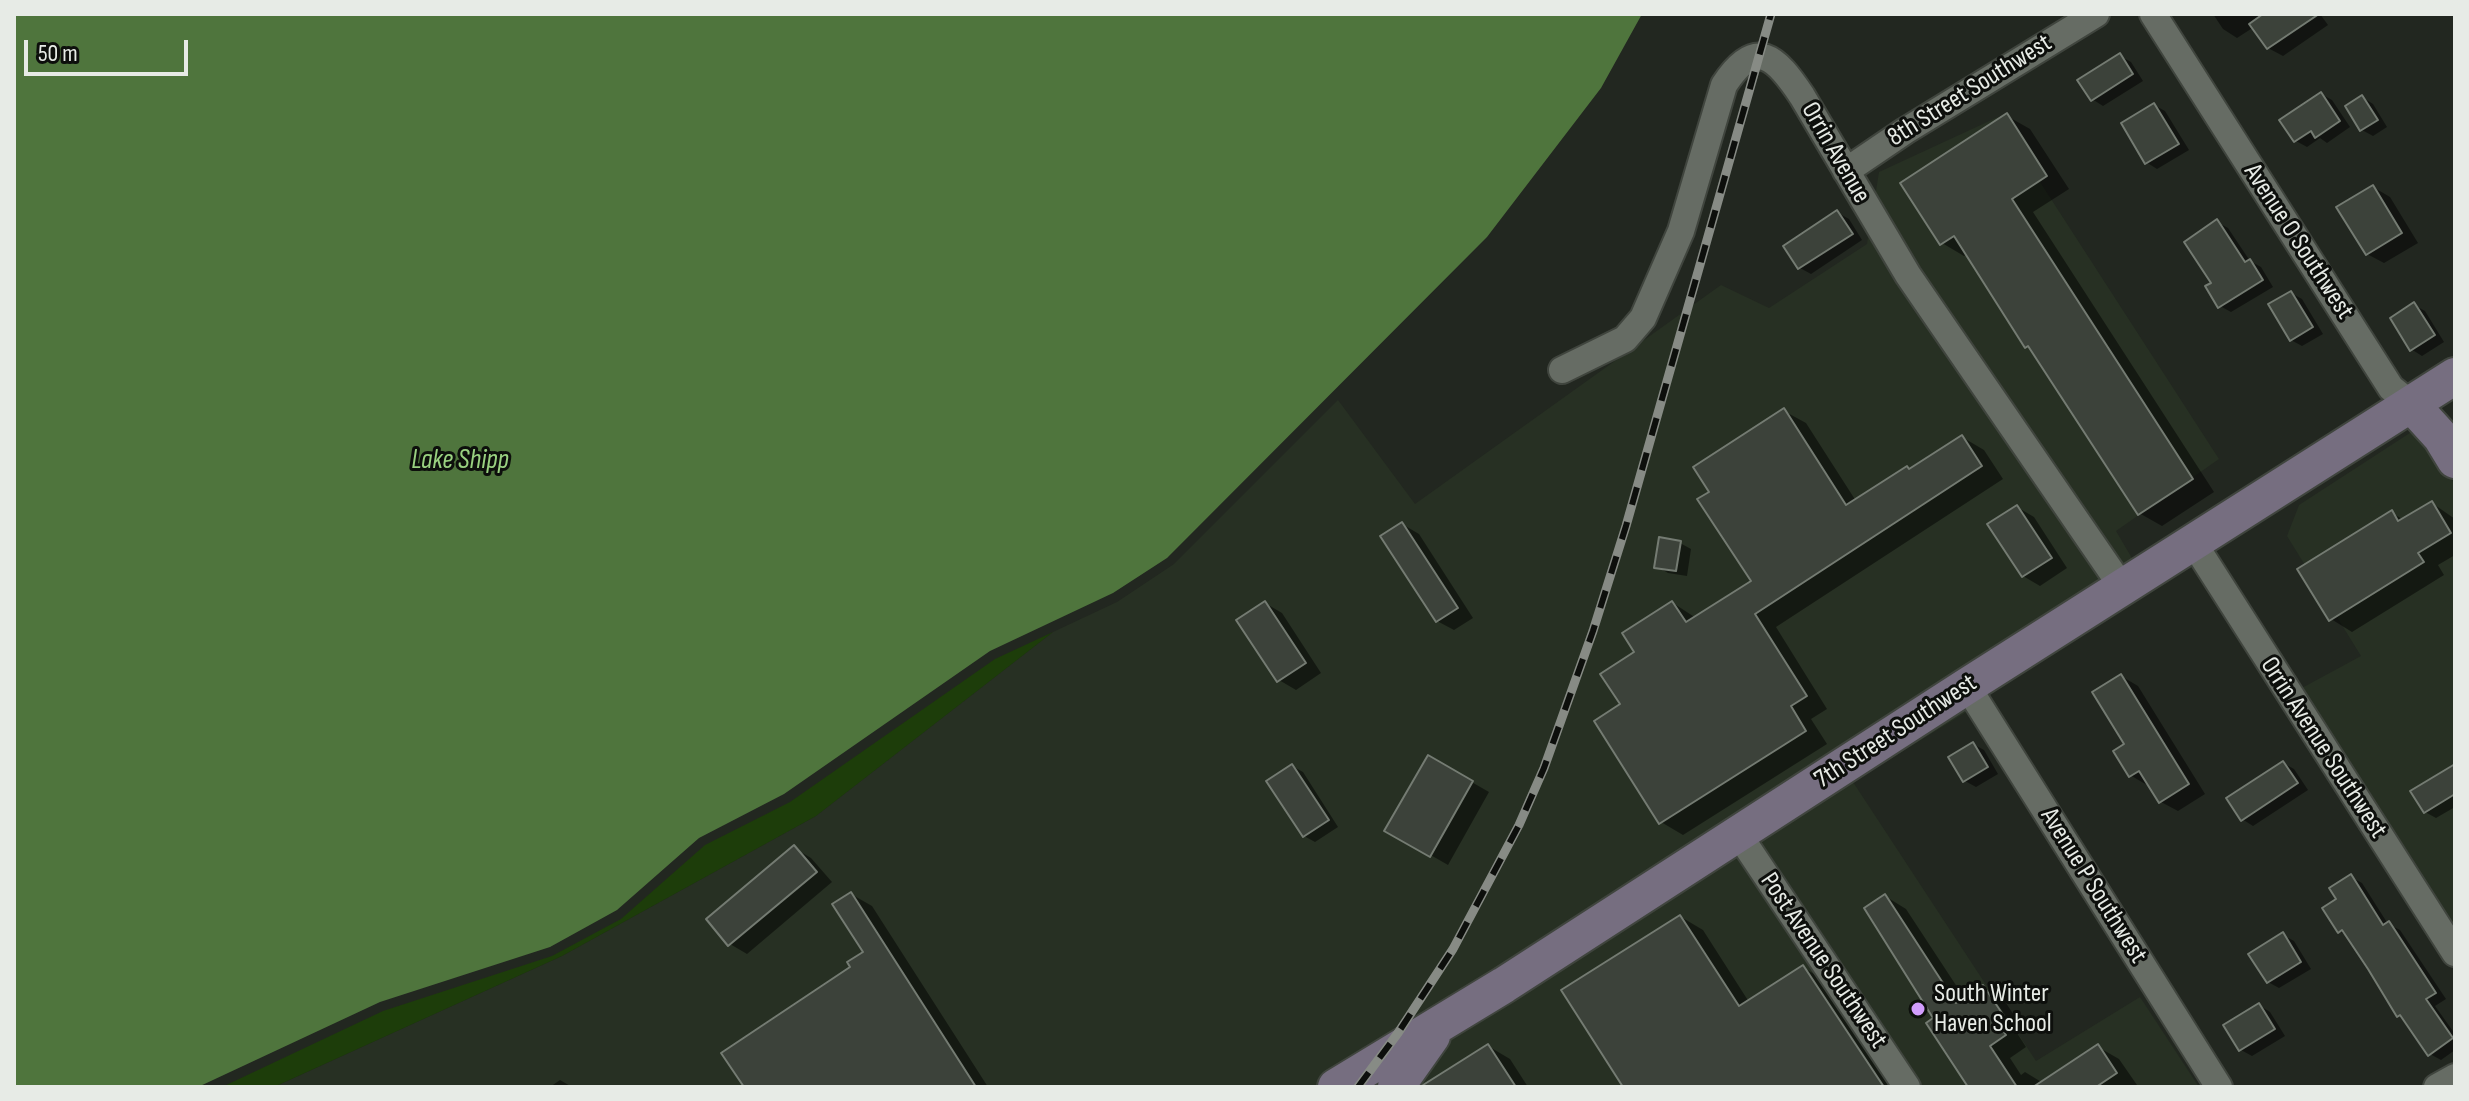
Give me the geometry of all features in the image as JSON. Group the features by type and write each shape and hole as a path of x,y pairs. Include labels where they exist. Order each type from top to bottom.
{"street":[{"name":"8th Street Southwest","path":"1846,171 1905,131 2096,14"},
{"name":"Avenue O Southwest","path":"2153,14 2391,388 2411,404 2441,437 2455,460"},
{"name":"Orrin Avenue","path":"1562,370 1625,339 1643,318 1681,231 1724,85 1737,66 1752,56 1760,56 1784,69 1883,236 2122,587"},
{"name":"7th Street Southwest","path":"1336,1087 1739,835 2455,376"},
{"name":"Orrin Avenue Southwest","path":"2193,542 2455,953"},
{"name":"Avenue P Southwest","path":"1967,686 2219,1087"},
{"name":"Post Avenue Southwest","path":"1739,835 1907,1087"},
{"path":"1396,1087 1442,1022"},
{"path":"2437,1087 2455,1077"}],"shaded area":[{"path":"1998,117 2219,459 2116,531 2136,565 2126,571 1941,301 1875,197 1879,172"},
{"path":"1868,237 2105,585 1434,1014 1314,1087 274,1087 562,956 816,816 1053,632 1117,602 1174,564 1338,400 1415,504 1721,285 1769,308 1867,244"},
{"path":"2416,429 2428,442 2455,485 2455,929 2300,689 2361,656 2287,536 2299,505"},
{"path":"1053,632 816,816 562,956 274,1087 222,1087 383,1011 552,956 621,919 705,845 790,802 995,659"},
{"path":"1962,702 1968,711 1853,782 2036,1061 2140,997 2199,1087 1922,1087 1756,837"},
{"path":"1734,851 1892,1087 1410,1087 1450,1031"}],"water":[{"name":"Lake Shipp","path":"14,14 1642,14 1601,88 1487,237 1167,558 1113,593 990,651 784,794 699,838 617,910 550,947 380,1002 198,1087 14,1087"}],"building":[{"path":"2263,14 2319,14 2267,49 2249,24"},
{"path":"2120,53 2133,74 2091,101 2077,80"},
{"path":"2321,92 2340,121 2315,138 2311,131 2294,142 2279,120"},
{"path":"2362,95 2378,120 2360,131 2345,106"},
{"path":"2154,103 2179,144 2145,164 2121,123"},
{"path":"2007,113 2047,176 2012,199 2193,479 2138,515 1954,236 1940,245 1900,183"},
{"path":"2373,185 2402,233 2366,255 2336,207"},
{"path":"1837,210 1853,234 1798,269 1783,246"},
{"path":"2217,219 2245,262 2250,259 2263,280 2218,308 2205,286 2211,283 2184,242"},
{"path":"2291,291 2313,327 2290,341 2268,304"},
{"path":"2414,302 2435,335 2410,351 2390,318"},
{"path":"1784,408 1846,505 1962,435 1982,466 1755,614 1807,696 1791,706 1806,731 1659,824 1594,721 1620,704 1600,674 1634,652 1622,633 1672,601 1686,622 1751,581 1697,499 1709,492 1693,467"},
{"path":"2432,501 2451,533 2418,553 2424,562 2329,621 2297,569 2392,510 2398,521"},
{"path":"2017,505 2052,558 2022,577 1987,524"},
{"path":"1402,522 1458,608 1436,622 1380,536"},
{"path":"1659,537 1681,541 1676,571 1654,568"},
{"path":"1265,601 1306,663 1277,682 1236,620"},
{"path":"2121,674 2189,784 2159,803 2139,771 2129,777 2113,751 2124,744 2092,692"},
{"path":"1973,742 1988,767 1963,782 1948,757"},
{"path":"1428,755 1473,781 1430,857 1384,831"},
{"path":"2283,761 2298,783 2241,821 2226,798"},
{"path":"1292,764 1329,820 1303,837 1266,781"},
{"path":"2455,764 2455,794 2424,813 2410,791"},
{"path":"794,845 817,872 728,946 706,919"},
{"path":"2351,874 2383,925 2389,921 2436,993 2426,999 2453,1038 2428,1056 2400,1015 2397,1017 2342,930 2338,933 2322,908 2336,899 2329,888"},
{"path":"851,892 976,1087 744,1087 721,1053 850,967 847,962 863,952 832,904"},
{"path":"1885,894 1956,1003 1983,985 2004,1016 1997,1021 2006,1035 1990,1046 2017,1087 1968,1087 1926,1023 1933,1018 1864,908"},
{"path":"1680,915 1739,1006 1803,965 1884,1087 1623,1087 1561,990"},
{"path":"2283,932 2301,962 2267,983 2248,954"},
{"path":"2259,1003 2275,1029 2239,1051 2223,1025"},
{"path":"1488,1044 1516,1087 1422,1087 1423,1085"},
{"path":"2098,1044 2117,1073 2096,1087 2033,1087"}],"railway":[{"path":"1358,1087 1453,949 1519,825 1544,768 1593,631 1626,526 1771,14"}],"place":[{"name":"South Winter Haven School","path":"1918,1009"}]}
